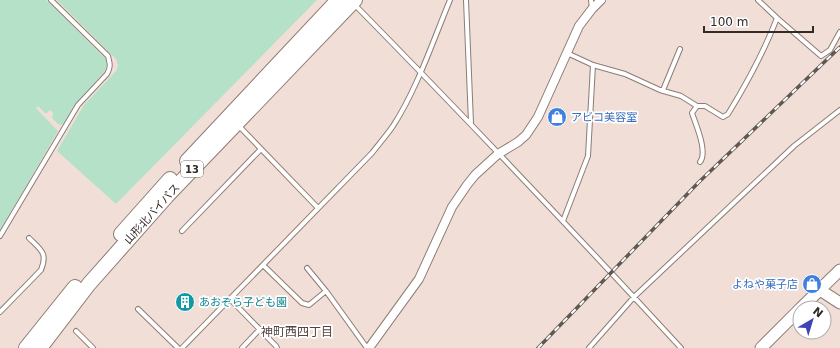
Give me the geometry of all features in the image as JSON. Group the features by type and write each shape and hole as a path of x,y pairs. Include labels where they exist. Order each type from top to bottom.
{"highway":[{"name":"山形北バイパス","path":"26,348 78,283 147,203 338,0"},
{"name":"山形北バイパス","path":"40,348 89,284 167,196 354,1"}],"main road":[{"path":"810,300 840,270"},
{"path":"820,290 840,303"},
{"path":"761,348 792,318"}],"street":[{"path":"368,348 419,279 459,196 475,175 498,154 518,142 526,135 538,116 579,26 591,4 601,0"}],"lane":[{"path":"0,236 78,105 110,69 111,64 108,56 51,0"},
{"path":"182,348 372,153 392,127 403,108 450,0"},
{"path":"466,0 471,123"},
{"path":"758,0 821,56 830,50 840,32"},
{"path":"354,1 471,123 498,154 681,348"},
{"path":"567,53 594,65 625,74 681,96 696,106 705,106 723,117 728,114 747,83 767,44 777,18"},
{"path":"663,90 680,49"},
{"path":"562,221 588,156 594,65"},
{"path":"696,106 692,113 703,148 703,158 700,162"},
{"path":"589,348 634,297 794,146 840,110"},
{"path":"236,123 318,208"},
{"path":"182,231 261,149"},
{"path":"0,312 41,270 45,261 44,253 29,238"},
{"path":"263,266 302,304 309,305 326,290"},
{"path":"307,268 326,290 368,348"},
{"path":"230,299 277,348"},
{"path":"138,309 178,348"},
{"path":"242,348 260,329"},
{"path":"76,331 94,348"}],"green space":[{"path":"0,0 46,0 106,59 107,64 104,72 75,104 63,124 59,125 52,118 53,113 50,110 46,114 38,106 36,108 58,131 0,231"},
{"path":"57,0 317,0 116,204 57,151 84,105 116,71 118,65 116,59"}],"railway":[{"path":"538,348 699,182 840,47"}],"place":[{"name":"アビコ美容室","path":"557,117"},
{"name":"よねや菓子店","path":"812,284"},
{"name":"あおぞら子ども園","path":"185,302"}],"district":[{"name":"神町西四丁目","path":"297,332"}]}
